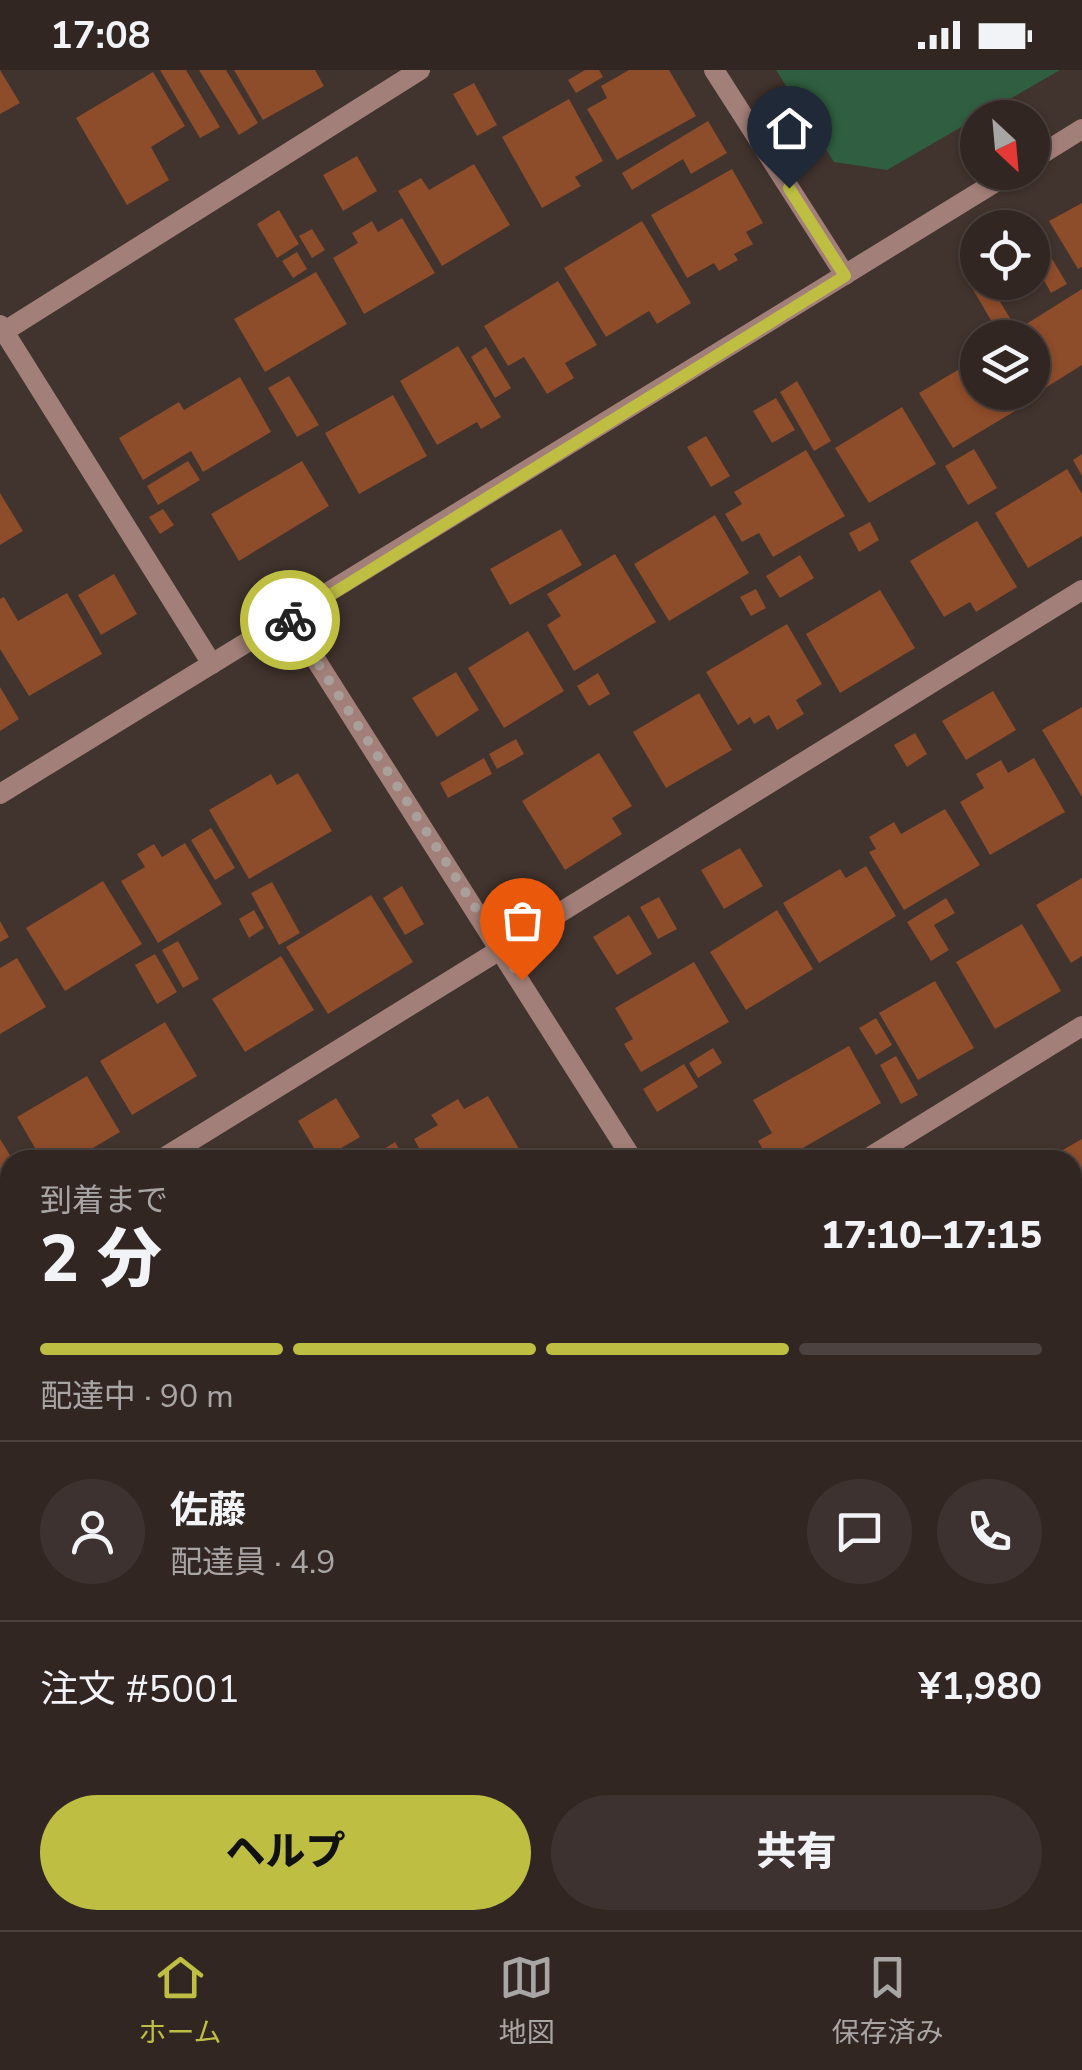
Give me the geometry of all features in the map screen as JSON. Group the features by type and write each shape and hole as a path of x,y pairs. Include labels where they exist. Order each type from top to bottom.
{"street":[{"path":"212,664 1,330 420,70"},
{"path":"714,70 845,276"},
{"path":"1050,149 1082,129"},
{"path":"0,794 290,620 983,190"},
{"path":"176,1150 1082,590"},
{"path":"290,620 627,1150"},
{"path":"881,1150 1082,1026"}],"green space":[{"path":"776,70 1060,70 1008,100 960,100 960,128 887,170 834,162"}],"building":[{"path":"0,70 20,103 0,114"},
{"path":"160,70 186,70 220,127 200,138"},
{"path":"199,70 226,70 258,123 239,135"},
{"path":"234,70 315,70 324,86 263,120"},
{"path":"585,70 599,70 603,77 576,93 568,80"},
{"path":"629,70 669,70 696,116 617,160 587,109 607,98 601,86"},
{"path":"153,72 185,126 151,147 169,180 127,205 76,118"},
{"path":"474,83 497,125 477,136 453,94"},
{"path":"569,99 603,161 575,177 581,186 542,208 502,137"},
{"path":"708,121 727,153 691,174 683,159 632,190 622,173"},
{"path":"357,156 377,191 343,211 323,175"},
{"path":"474,164 510,225 442,266 398,191 421,178 429,190"},
{"path":"732,169 763,223 746,232 753,244 734,254 738,260 719,271 714,263 687,278 651,215"},
{"path":"1082,203 1082,267 1078,269 1050,220"},
{"path":"279,210 299,244 277,258 257,224"},
{"path":"402,218 435,273 364,314 333,258 358,243 352,233 372,221 378,232"},
{"path":"642,221 691,303 657,324 649,311 606,337 564,268"},
{"path":"312,229 325,250 312,258 299,236"},
{"path":"297,252 307,269 293,278 282,261"},
{"path":"1050,258 1067,284 1051,293 1050,291"},
{"path":"316,272 347,324 265,372 234,319"},
{"path":"558,281 597,345 565,363 574,378 547,394 524,357 508,366 484,326"},
{"path":"1082,289 1082,365 1050,385 1050,320 1033,320"},
{"path":"979,300 999,300 1011,320 991,320"},
{"path":"458,346 501,417 481,429 477,422 437,445 400,381"},
{"path":"486,347 511,388 495,398 471,357"},
{"path":"960,369 960,410 1017,410 953,448 919,393"},
{"path":"289,376 319,425 297,437 268,388"},
{"path":"240,377 271,432 203,472 191,451 143,480 119,438 179,402 184,410"},
{"path":"797,381 831,441 814,451 780,392"},
{"path":"393,395 427,456 359,494 325,433"},
{"path":"776,398 795,430 772,443 753,411"},
{"path":"902,407 936,464 869,503 835,448"},
{"path":"706,436 730,476 711,487 687,447"},
{"path":"974,449 997,488 968,505 945,466"},
{"path":"806,450 845,516 773,557 759,533 742,542 725,514 742,504 734,492"},
{"path":"1082,454 1082,476 1073,460"},
{"path":"188,461 200,480 158,505 147,486"},
{"path":"302,461 329,506 239,561 211,514"},
{"path":"1067,469 1082,494 1082,536 1028,568 995,513"},
{"path":"0,493 23,531 0,545"},
{"path":"163,509 174,525 160,534 149,517"},
{"path":"715,515 749,573 669,621 634,564"},
{"path":"977,521 1017,587 976,612 970,602 944,617 910,561"},
{"path":"870,522 879,540 859,552 849,533"},
{"path":"561,529 582,565 510,605 490,569"},
{"path":"615,554 656,622 574,671 547,625 561,616 547,594"},
{"path":"800,555 814,578 780,598 766,576"},
{"path":"114,574 137,614 101,635 78,595"},
{"path":"756,589 766,608 751,616 740,597"},
{"path":"880,590 915,648 840,693 806,634"},
{"path":"67,593 102,654 29,696 0,649 0,599 4,597 18,621"},
{"path":"787,624 822,684 796,700 804,714 777,730 769,715 754,724 750,717 738,725 706,672"},
{"path":"528,631 564,691 504,728 468,668"},
{"path":"456,672 479,710 437,737 412,698"},
{"path":"598,673 610,694 589,706 577,686"},
{"path":"0,687 19,719 0,731"},
{"path":"993,691 1016,730 966,760 942,721"},
{"path":"699,693 732,750 666,788 633,732"},
{"path":"1082,707 1082,797 1042,730"},
{"path":"915,733 927,754 907,767 894,745"},
{"path":"516,739 524,754 497,769 489,754"},
{"path":"599,753 632,806 612,818 622,834 565,870 522,801"},
{"path":"484,758 492,774 448,798 440,783"},
{"path":"1034,758 1065,812 990,855 960,802 984,788 976,774 1001,760 1008,773"},
{"path":"298,773 332,831 249,879 209,810 271,774 277,785"},
{"path":"945,809 980,865 904,910 869,852 876,849 869,837 894,822 901,834"},
{"path":"211,828 235,868 215,880 191,840"},
{"path":"185,843 222,904 158,943 121,881 145,867 137,854 154,844 162,857"},
{"path":"740,848 763,886 724,909 701,870"},
{"path":"866,866 896,916 819,963 783,903 840,869 846,878"},
{"path":"1082,878 1082,956 1071,963 1036,905"},
{"path":"103,881 142,944 65,991 26,928"},
{"path":"272,882 300,933 279,945 251,893"},
{"path":"402,886 424,924 405,935 383,898"},
{"path":"371,895 413,962 328,1014 286,947"},
{"path":"659,897 677,929 658,939 640,907"},
{"path":"946,898 955,913 934,925 949,950 931,961 907,922"},
{"path":"254,910 264,928 249,938 239,919"},
{"path":"777,910 813,969 746,1010 710,952"},
{"path":"629,915 652,954 617,975 593,937"},
{"path":"0,921 9,937 0,942"},
{"path":"1022,924 1061,991 995,1029 956,962"},
{"path":"178,941 199,979 183,988 162,950"},
{"path":"155,954 177,992 157,1004 135,965"},
{"path":"281,956 314,1010 245,1052 212,999"},
{"path":"17,958 46,1007 0,1034 0,968"},
{"path":"694,962 729,1022 641,1072 624,1044 633,1039 615,1008"},
{"path":"935,981 974,1048 918,1080 879,1013"},
{"path":"876,1018 892,1045 876,1055 859,1028"},
{"path":"165,1022 197,1076 132,1115 100,1061"},
{"path":"849,1046 881,1103 799,1150 763,1150 758,1141 772,1133 753,1100"},
{"path":"713,1048 722,1063 698,1078 689,1063"},
{"path":"896,1056 918,1095 901,1104 880,1065"},
{"path":"684,1064 698,1087 657,1112 643,1089"},
{"path":"87,1076 120,1132 89,1150 36,1150 17,1117"},
{"path":"488,1096 520,1150 420,1150 414,1139 438,1125 431,1115 458,1099 464,1109"},
{"path":"336,1098 360,1137 338,1150 315,1150 298,1121"},
{"path":"1082,1139 1082,1150 1063,1150"},
{"path":"395,1142 400,1150 382,1150"}],"way so far":[{"path":"290,620 522,980"}],"route":[{"path":"290,620 845,276 789,188"}]}
